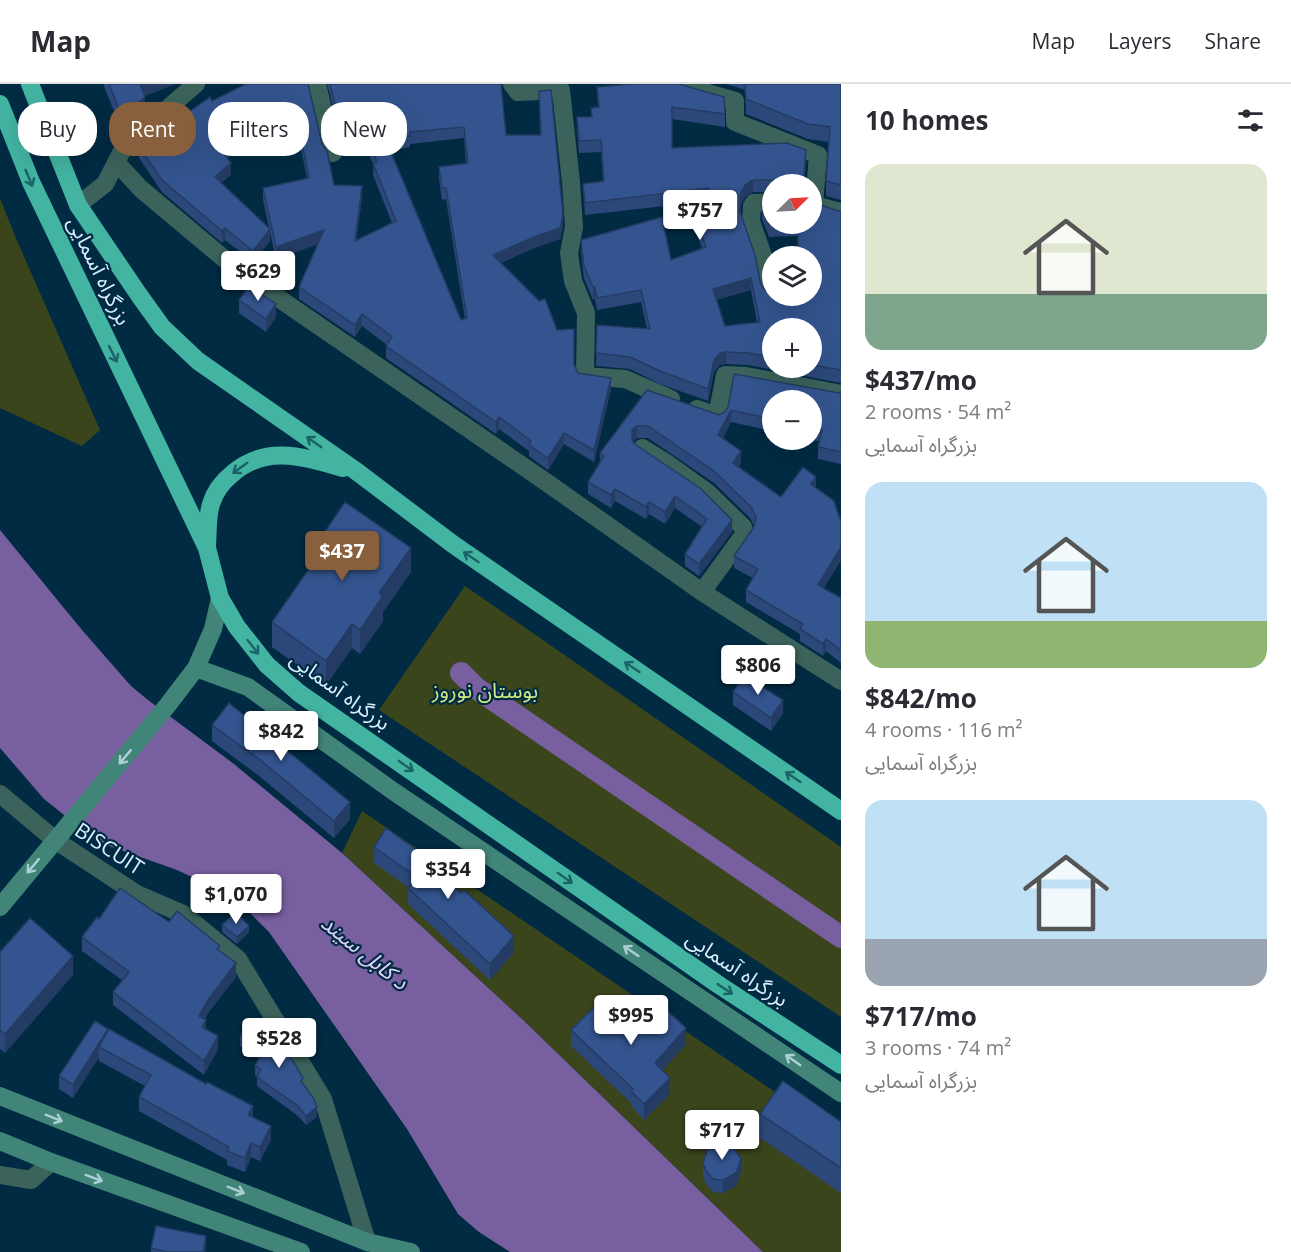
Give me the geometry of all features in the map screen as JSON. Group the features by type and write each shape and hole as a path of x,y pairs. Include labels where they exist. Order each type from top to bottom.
{"highway":[{"name":"بزرگراه آسمایی","path":"30,84 78,205 162,327 198,361 357,471 454,545 841,810"},
{"name":"بزرگراه آسمایی","path":"0,104 31,182 207,548 220,598 237,627 267,665 299,693 719,985 841,1065"},
{"path":"207,548 210,505 220,484 251,460 281,455 304,457 357,471"}],"main road":[{"path":"0,907 196,668 213,629 220,598"},
{"path":"196,668 248,687 393,791 841,1093"},
{"path":"0,1096 366,1242 411,1252"},
{"path":"0,1141 51,1162 301,1252"}],"street":[{"path":"78,205 105,184 124,145 196,84"},
{"path":"317,84 321,102"},
{"path":"512,84 518,92 561,90 574,227 569,253 573,281 586,313 585,376 625,379 656,394 717,416 725,375 746,375 841,394"},
{"path":"677,84 735,101 735,122 818,155 816,174"},
{"path":"116,162 141,189 259,288 274,295 498,448 702,592 841,681"},
{"path":"762,203 754,203 752,206 751,222 762,253"},
{"path":"822,207 841,212"},
{"path":"642,448 706,492 743,527 746,533 702,592"},
{"name":"BISCUIT","path":"0,794 55,840 137,894 183,914 238,959 323,1099 366,1242"},
{"path":"0,1175 31,1180 51,1162"}],"green space":[{"path":"0,198 100,430 82,446 0,408"},
{"name":"بوستان نوروز","path":"465,586 841,847 841,1017 379,710"},
{"path":"362,811 841,1137 841,1252 763,1252 523,1020 342,853"}],"water":[{"name":"د کابل سيند","path":"0,530 131,686 234,764 342,853 523,1020 763,1252 510,1252 479,1232 458,1214 407,1129 269,932 243,906 217,889 177,870 98,842 44,799 0,748"}],"building":[{"path":"109,84 140,84 145,97 139,102 116,102"},
{"path":"246,84 308,84 321,140 321,156 328,156 334,185 362,186 355,241 396,221 373,163 377,162 375,156 393,156 461,320 467,318 446,188 442,188 439,167 468,163 464,127 410,132 410,136 407,136 407,102 335,102 330,84 501,84 506,135 541,135 539,91 551,90 563,215 560,228 493,255 539,301 545,299 557,330 574,329 574,364 578,373 611,378 594,450 564,433 548,458 529,445 531,441 499,417 496,422 386,346 392,337 362,314 355,325 299,287 324,230 276,247 263,188 309,178 305,156 309,156 309,102 208,102 208,156 226,156 231,163 215,177 270,229 253,251 225,228 222,231 162,180 145,156 196,156 196,107 210,97 212,101"},
{"path":"679,84 724,97 725,114 672,107 672,148 787,143 806,150 804,174 762,174 762,180 753,180 745,185 741,193 740,212 755,255 762,286 762,306 822,306 822,246 798,246 798,234 822,234 822,205 841,211 841,370 822,367 822,318 762,318 762,355 720,353 714,360 708,389 630,357 596,353 597,325 650,329 641,290 597,298 595,287 584,266 581,240 662,217 671,260 706,247 692,209 711,204 708,188 585,203 583,184 604,181 601,140 579,141 577,117 592,117 591,108 599,107 597,87","holes":["751,278 760,322 725,326 713,289"]},
{"path":"745,84 841,84 841,185 826,181 830,127 808,124 746,99"},
{"path":"249,286 276,304 266,319 239,300"},
{"path":"734,374 841,392 841,452 822,448 822,390 762,390 762,417 731,410 718,435 741,451 733,463 781,497 803,467 816,477 811,484 834,501 841,522 841,547 818,585 841,598 841,650 826,639 823,644 800,629 803,624 746,590 758,569 734,556 754,527 756,517 751,507 714,471 648,426 637,426 632,430 632,441 700,488 732,520 699,564 685,554 707,519 675,496 665,512 649,502 646,507 615,489 611,495 588,482 604,456 600,453 647,390 719,415 728,407"},
{"path":"345,502 411,548 379,593 383,596 360,630 352,624 326,661 272,622 327,543 320,539"},
{"path":"744,675 783,700 771,718 733,692"},
{"path":"229,703 350,802 334,821 259,759 212,725"},
{"path":"386,828 418,851 461,893 464,890 514,936 490,964 408,888 418,878 374,847"},
{"path":"120,888 169,922 177,911 220,946 217,949 236,963 199,1016 206,1020 202,1027 218,1036 204,1061 113,992 129,972 82,937 97,917 99,919"},
{"path":"236,912 249,926 237,937 222,925"},
{"path":"30,918 73,956 5,1034 0,1030 0,952"},
{"path":"598,1003 612,1016 622,1006 644,1028 663,1007 686,1028 655,1063 670,1078 644,1104 631,1091 633,1089 571,1030"},
{"path":"95,1021 108,1029 73,1085 59,1076"},
{"path":"250,1022 281,1041 286,1050 284,1053 292,1059 303,1078 301,1081 317,1107 306,1116 298,1106 257,1077 261,1069 255,1065 263,1052 240,1036"},
{"path":"109,1029 206,1084 207,1082 253,1106 248,1115 271,1126 260,1147 251,1143 245,1158 227,1151 229,1147 139,1097 151,1075 99,1047"},
{"path":"783,1081 841,1122 841,1168 760,1114"},
{"path":"716,1142 728,1144 734,1148 741,1159 736,1173 723,1180 713,1179 703,1163 707,1151"},
{"path":"156,1226 206,1236 203,1252 167,1252 151,1248"}],"waterway":[{"path":"461,673 476,688 841,937"}]}
